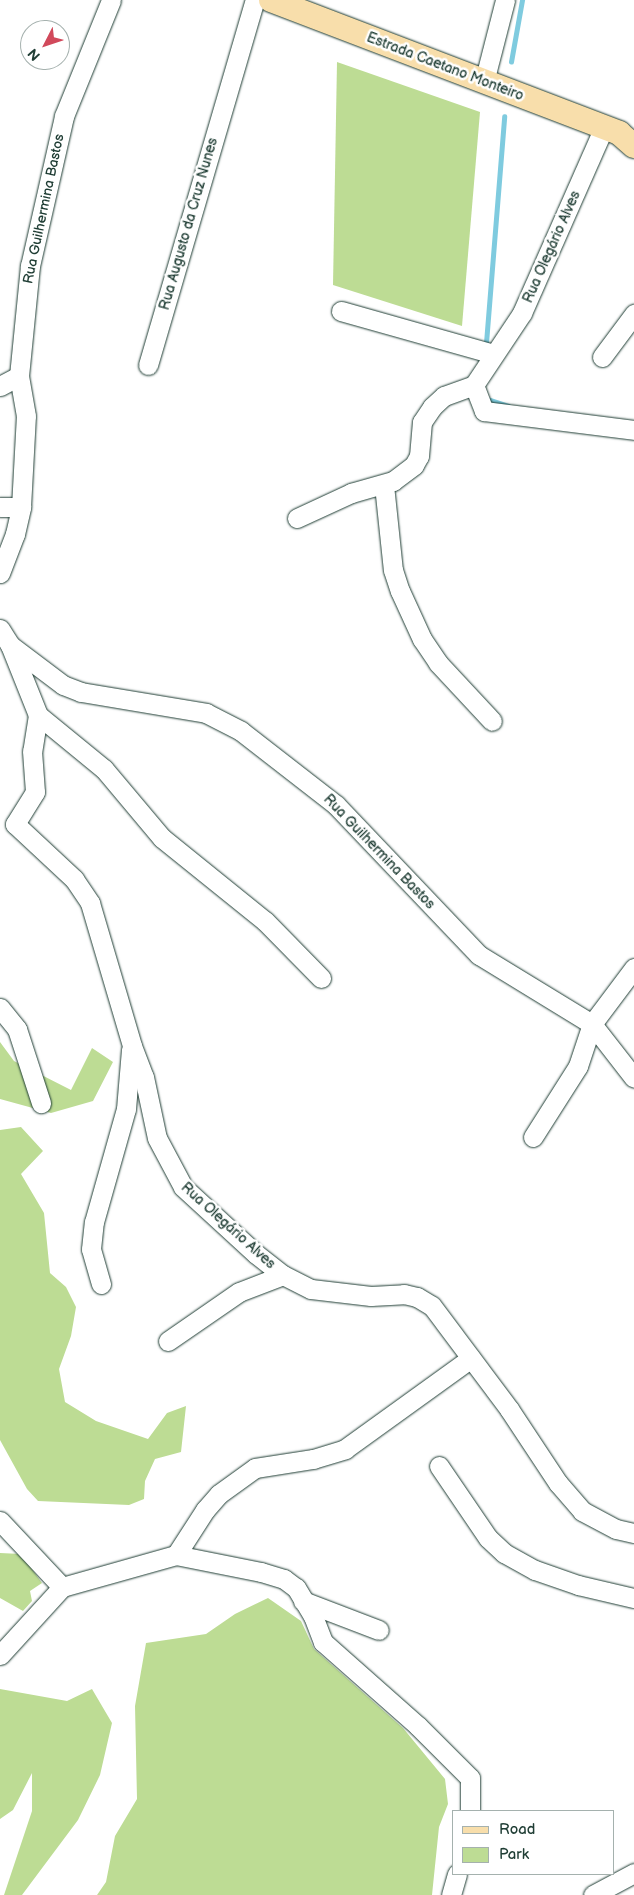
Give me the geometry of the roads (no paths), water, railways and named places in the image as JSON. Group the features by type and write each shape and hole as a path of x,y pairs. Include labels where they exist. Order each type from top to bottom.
{"main road":[{"name":"Estrada Caetano Monteiro","path":"271,0 623,134"}],"street":[{"name":"Rua Guilhermina Bastos","path":"0,573 15,534 21,506 26,416 19,376 30,266 50,166 64,116 111,0"},
{"name":"Rua Augusto da Cruz Nunes","path":"148,365 256,0"},
{"path":"484,82 504,0"},
{"name":"Rua Olegário Alves","path":"474,385 522,313 623,134"},
{"path":"341,311 494,354"},
{"path":"602,357 634,314"},
{"path":"0,386 19,376"},
{"path":"297,518 351,493 384,485 414,465 419,456 422,422 432,406 444,396 474,385 484,411 634,430"},
{"path":"384,485 393,570 407,607 422,639 438,663 492,721"},
{"path":"0,507 21,506"},
{"name":"Rua Guilhermina Bastos","path":"0,628 10,645 63,685 81,692 183,707 206,713 241,732 336,805 461,939 480,955 592,1024"},
{"path":"10,645 38,715 104,769 162,838 265,921 321,978"},
{"name":"Rua Olegário Alves","path":"38,715 32,751 35,792 8,820 74,879 90,903 132,1046 144,1077 157,1138 164,1157 183,1187 283,1275 311,1289 343,1294 417,1297 432,1306 471,1358 558,1483 582,1511 616,1529 634,1533"},
{"path":"533,1137 578,1066 592,1024 634,968"},
{"path":"0,1008 17,1029 41,1103"},
{"path":"592,1024 634,1078"},
{"path":"101,1284 91,1249 94,1222 126,1109 132,1046"},
{"path":"168,1341 239,1292 283,1275"},
{"path":"176,1555 205,1510 219,1494 255,1468 313,1460 345,1449 471,1358"},
{"path":"439,1466 488,1538 504,1554 534,1570 625,1597"},
{"path":"0,1521 62,1587"},
{"path":"0,1655 62,1587 176,1555 284,1579 296,1588 313,1616 316,1630 330,1650 418,1726 470,1778 470,1810"},
{"path":"303,1601 379,1630"},
{"path":"593,1895 634,1873"},
{"path":"451,1895 457,1875"}],"waterway":[{"path":"511,62 522,0"},
{"path":"486,343 504,117"},
{"path":"487,399 508,406"}]}
